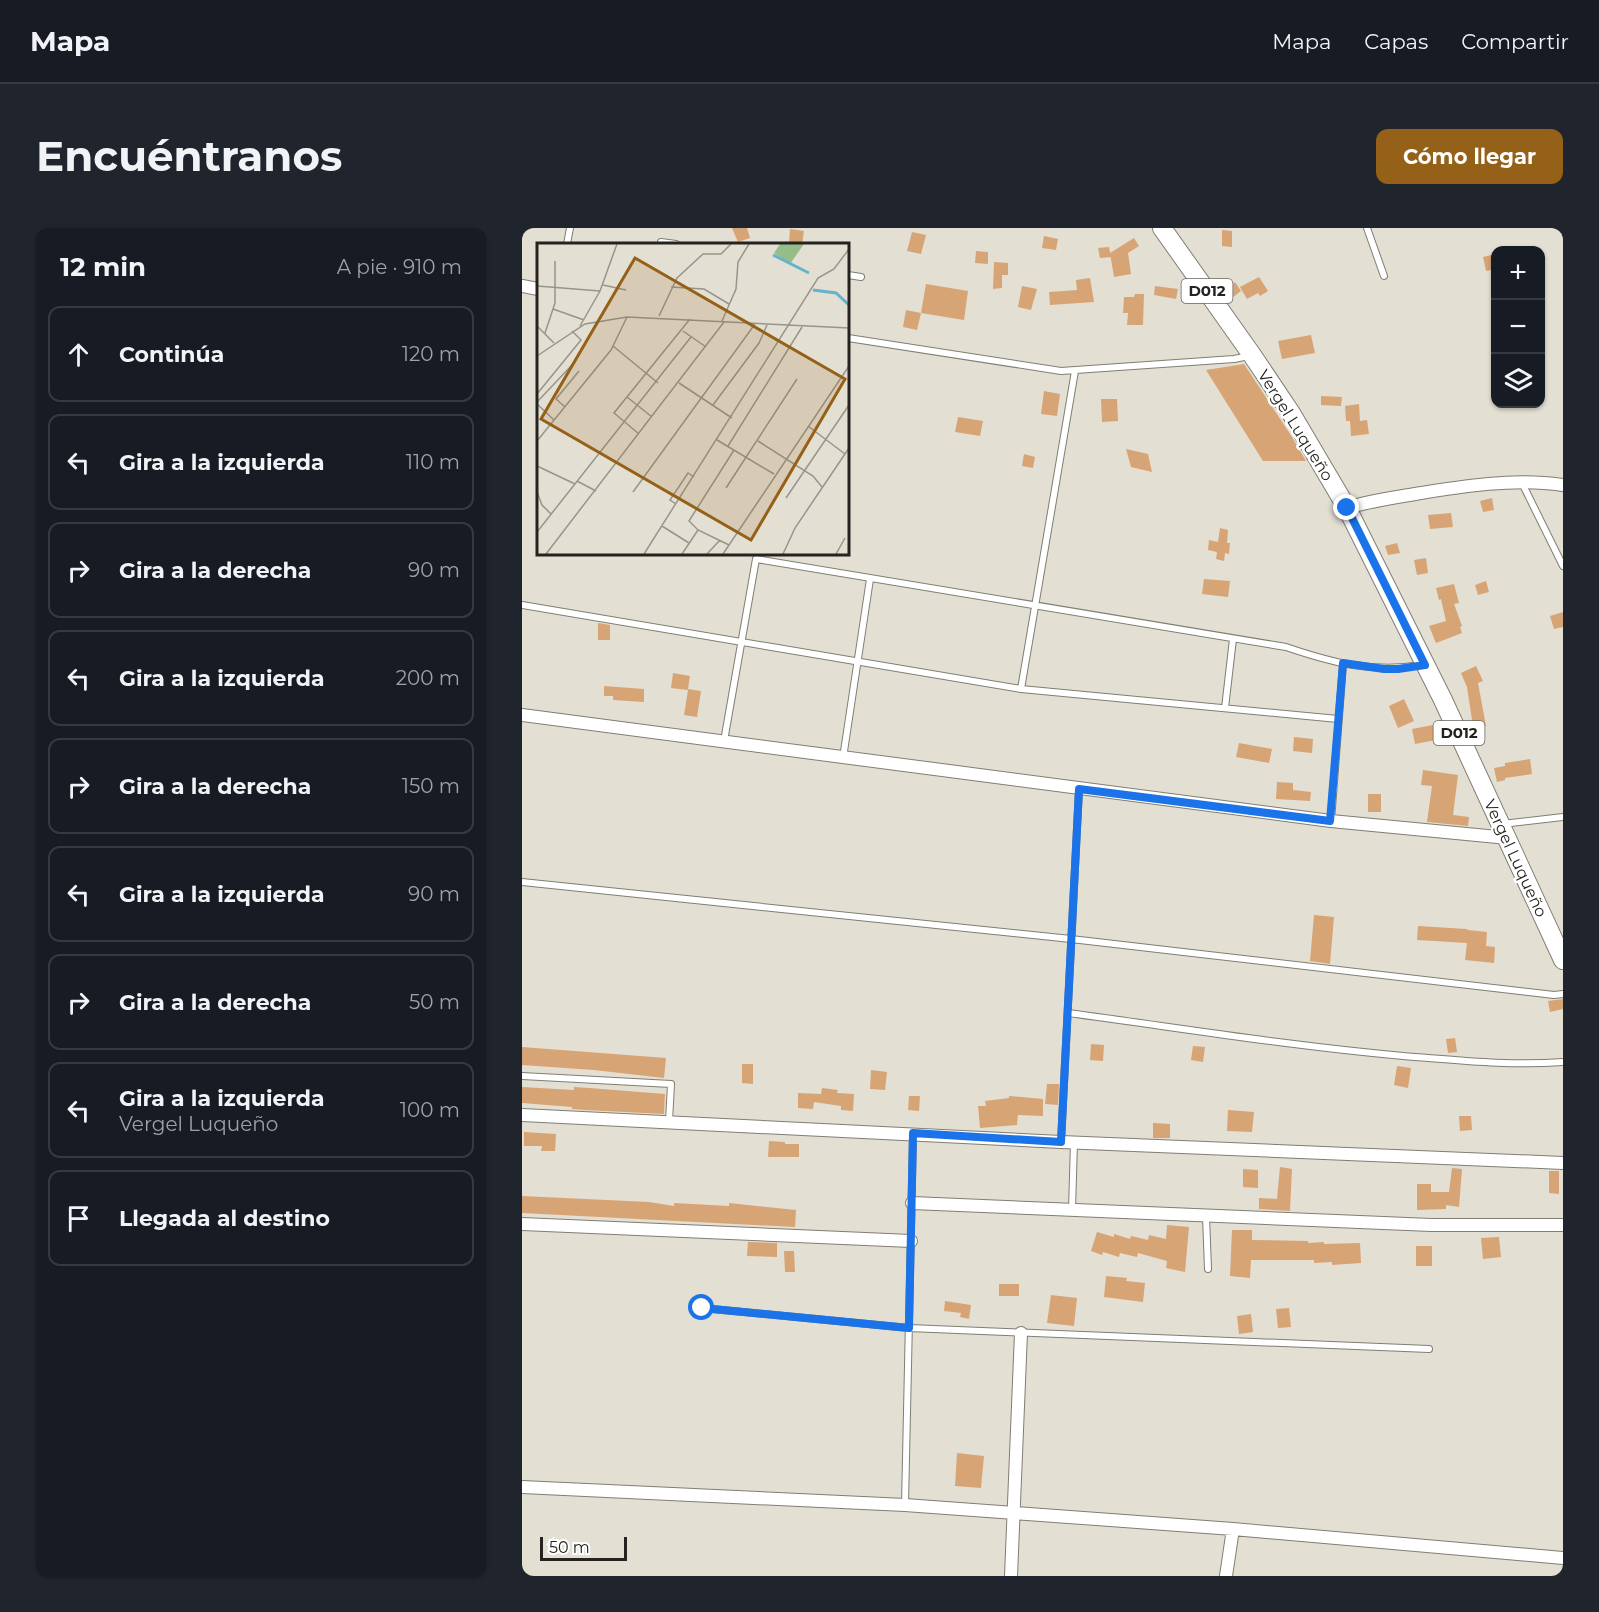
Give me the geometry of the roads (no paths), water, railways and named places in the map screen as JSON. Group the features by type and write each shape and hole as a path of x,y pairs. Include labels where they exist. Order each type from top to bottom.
{"main road":[{"name":"Vergel Luqueño","path":"1162,228 1291,413 1347,508 1505,831 1563,960"}],"street":[{"path":"522,286 537,289"},
{"path":"1347,508 1366,502 1436,490 1522,482 1563,485"},
{"path":"522,715 1330,821 1505,831"},
{"path":"522,1115 1068,1142 1563,1162"},
{"path":"912,1203 1431,1225 1563,1225"},
{"path":"522,1224 911,1240"},
{"path":"1011,1576 1021,1333"},
{"path":"522,1487 905,1505 1233,1529 1563,1558"},
{"path":"1226,1576 1233,1529"}],"lane":[{"path":"567,243 570,228"},
{"path":"1367,228 1384,276"},
{"path":"849,274 861,277"},
{"path":"849,338 1048,370 1075,371 1234,359 1252,355"},
{"path":"1021,689 1075,371"},
{"path":"1522,482 1563,566"},
{"path":"724,741 756,559 1034,607 1286,647 1327,661 1384,669 1425,665"},
{"path":"843,758 870,579"},
{"path":"522,605 1021,689 1338,718"},
{"path":"1225,708 1233,639"},
{"path":"1330,821 1343,663"},
{"path":"1072,1210 1068,1142 1068,1013 1079,789"},
{"path":"1505,831 1563,817"},
{"path":"522,882 1071,939 1554,995 1563,994"},
{"path":"1068,1013 1336,1050 1494,1063 1563,1062"},
{"path":"522,1076 671,1084 669,1121"},
{"path":"905,1505 913,1133"},
{"path":"1206,1216 1208,1269"},
{"path":"702,1308 909,1328 1429,1349"}]}
